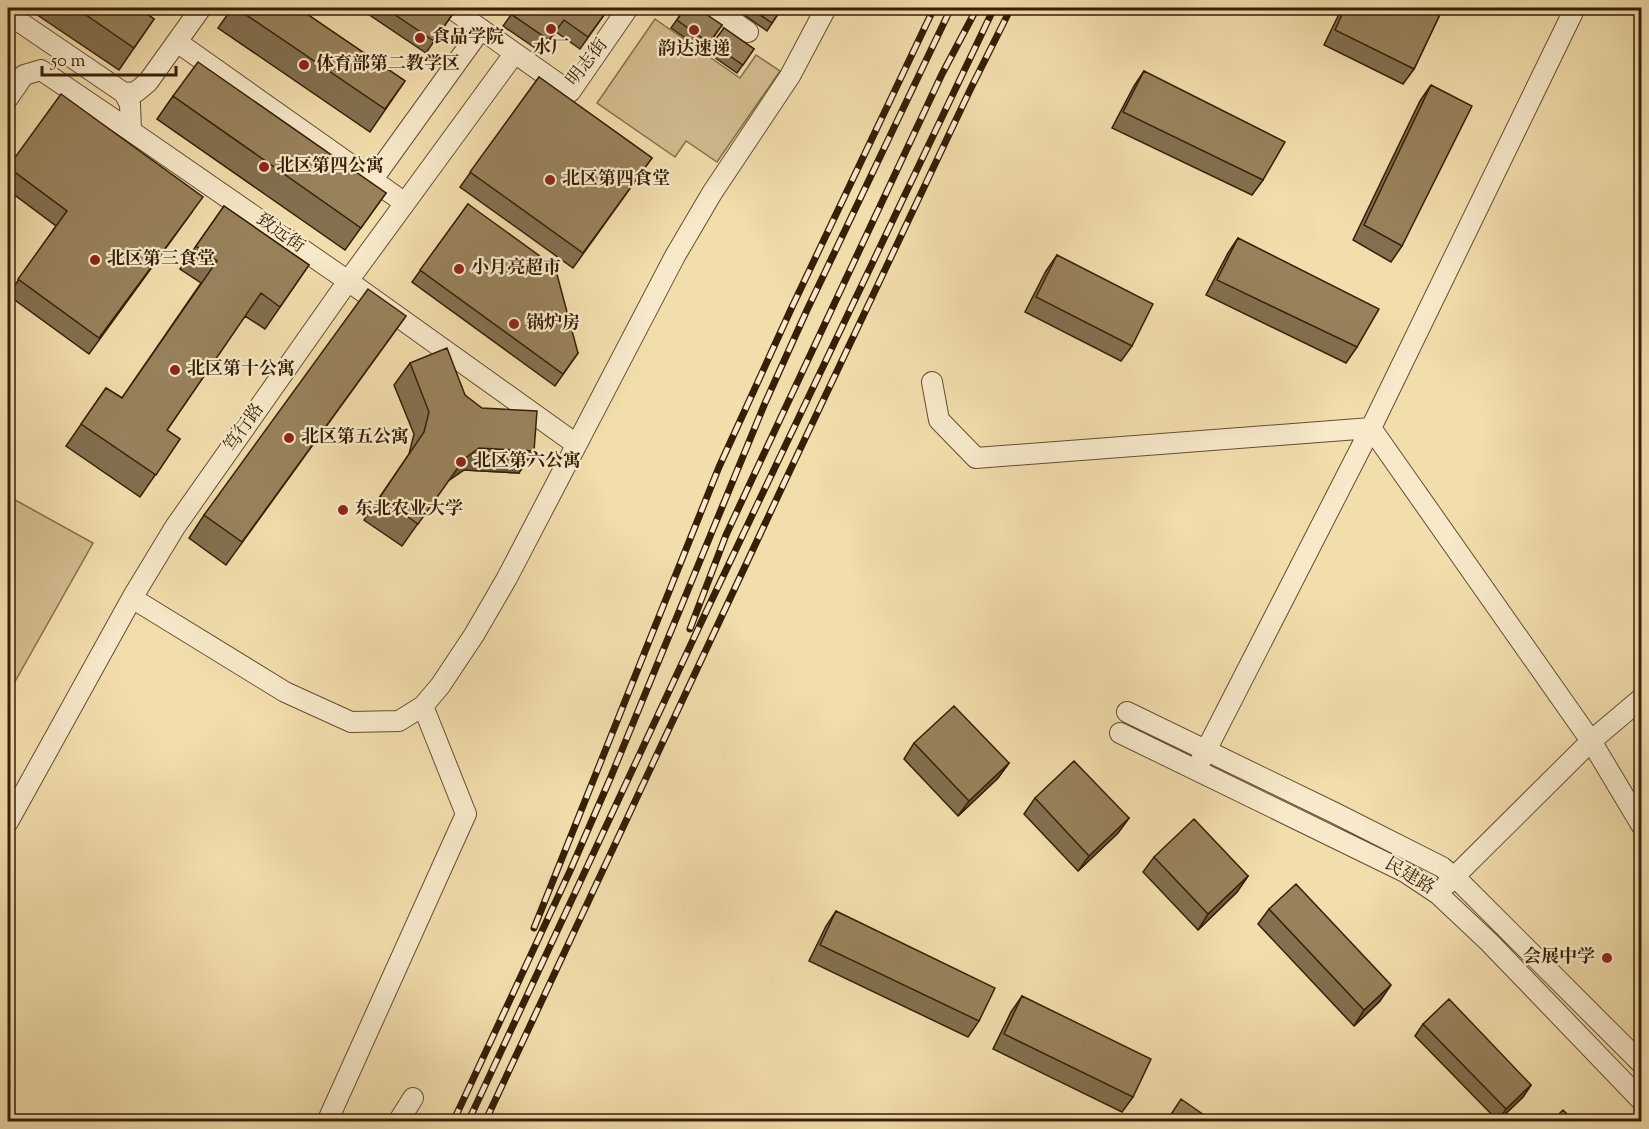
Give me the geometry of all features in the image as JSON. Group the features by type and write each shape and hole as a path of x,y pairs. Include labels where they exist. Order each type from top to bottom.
{"street":[{"path":"124,93 136,92 148,82 201,8"},
{"name":"明志街","path":"451,8 570,92 628,8"},
{"path":"714,8 748,32"},
{"path":"132,598 285,692 351,722 399,721 423,706 440,686 474,635 681,247 712,193 790,76 826,8"},
{"path":"1196,770 1371,429 1575,8"},
{"path":"8,14 124,93 130,104 130,131"},
{"path":"373,179 481,29"},
{"path":"177,42 405,203"},
{"name":"笃行路","path":"8,822 132,598 175,527 348,281 514,54"},
{"name":"致远街","path":"8,98 24,75 41,70 348,281 576,444"},
{"path":"932,382 939,420 976,458 1371,429"},
{"path":"1371,429 1591,741 1641,826"},
{"path":"1437,894 1591,741 1641,698"},
{"path":"327,1122 466,814 423,706"},
{"name":"民建路","path":"1127,712 1442,867 1641,1064"},
{"name":"民建路","path":"1120,733 1405,872 1437,894 1489,942 1641,1101"},
{"path":"398,1122 413,1098"}],"shaded area":[{"path":"655,19 740,78 756,55 780,71 717,162 686,141 675,157 597,103"},
{"path":"8,496 93,543 8,694"}],"building":[{"path":"76,8 138,8 154,19 134,48"},
{"path":"236,8 298,8 405,81 385,109"},
{"path":"385,8 447,8 454,12 434,41"},
{"name":"水厂","path":"516,8 609,8 588,37 564,20 549,40 511,14"},
{"path":"685,8 697,8 722,25 709,43 677,20"},
{"path":"750,8 782,8 772,23"},
{"path":"1345,8 1443,8 1414,69 1335,30"},
{"path":"724,28 754,49 743,65 712,44"},
{"path":"198,62 386,193 361,228 173,96"},
{"path":"1144,71 1285,142 1263,180 1123,112"},
{"name":"北区第四食堂","path":"539,77 652,158 583,253 470,172"},
{"path":"1431,85 1472,106 1402,246 1364,225"},
{"name":"北区第三食堂","path":"61,94 203,197 99,338 18,279 67,211 8,167"},
{"name":"锅炉房","path":"468,204 555,267 578,353 563,374 420,270"},
{"name":"北区第十公寓","path":"224,206 309,265 280,307 261,293 167,430 180,439 156,475 81,424 106,388 122,398 217,261 196,246"},
{"path":"1238,238 1379,309 1357,347 1217,280"},
{"path":"1057,255 1153,304 1132,346 1036,297"},
{"name":"北区第五公寓","path":"368,289 406,316 242,542 204,515"},
{"name":"北区第六公寓","path":"447,348 465,395 482,408 537,411 534,451 479,448 464,459 418,524 380,497 424,432 429,412 410,363"},
{"path":"954,706 1009,763 969,801 914,743"},
{"path":"1074,761 1129,818 1089,856 1035,798"},
{"path":"1194,819 1248,876 1208,914 1154,857"},
{"path":"1296,884 1391,985 1364,1010 1269,909"},
{"path":"836,911 995,988 979,1021 820,945"},
{"path":"1022,996 1151,1059 1133,1097 1004,1034"},
{"path":"1449,999 1531,1085 1506,1109 1423,1024"},
{"path":"1181,1099 1214,1122 1166,1122"},
{"path":"1563,1110 1575,1122 1551,1122"}],"railway":[{"path":"534,928 719,467 934,8"},
{"path":"453,1122 570,871 610,779 765,403 951,8"},
{"path":"690,629 726,535 942,74 977,8"},
{"path":"468,1122 706,612 994,8"},
{"path":"485,1122 785,481 1011,8"}],"place":[{"name":"水厂","path":"551,29"},
{"name":"韵达速递","path":"694,30"},
{"name":"食品学院","path":"420,38"},
{"name":"体育部第二教学区","path":"304,65"},
{"name":"北区第四公寓","path":"264,167"},
{"name":"北区第四食堂","path":"550,180"},
{"name":"北区第三食堂","path":"95,260"},
{"name":"小月亮超市","path":"459,269"},
{"name":"锅炉房","path":"514,324"},
{"name":"北区第十公寓","path":"175,370"},
{"name":"北区第五公寓","path":"289,438"},
{"name":"北区第六公寓","path":"461,462"},
{"name":"东北农业大学","path":"343,510"},
{"name":"会展中学","path":"1607,958"}]}
